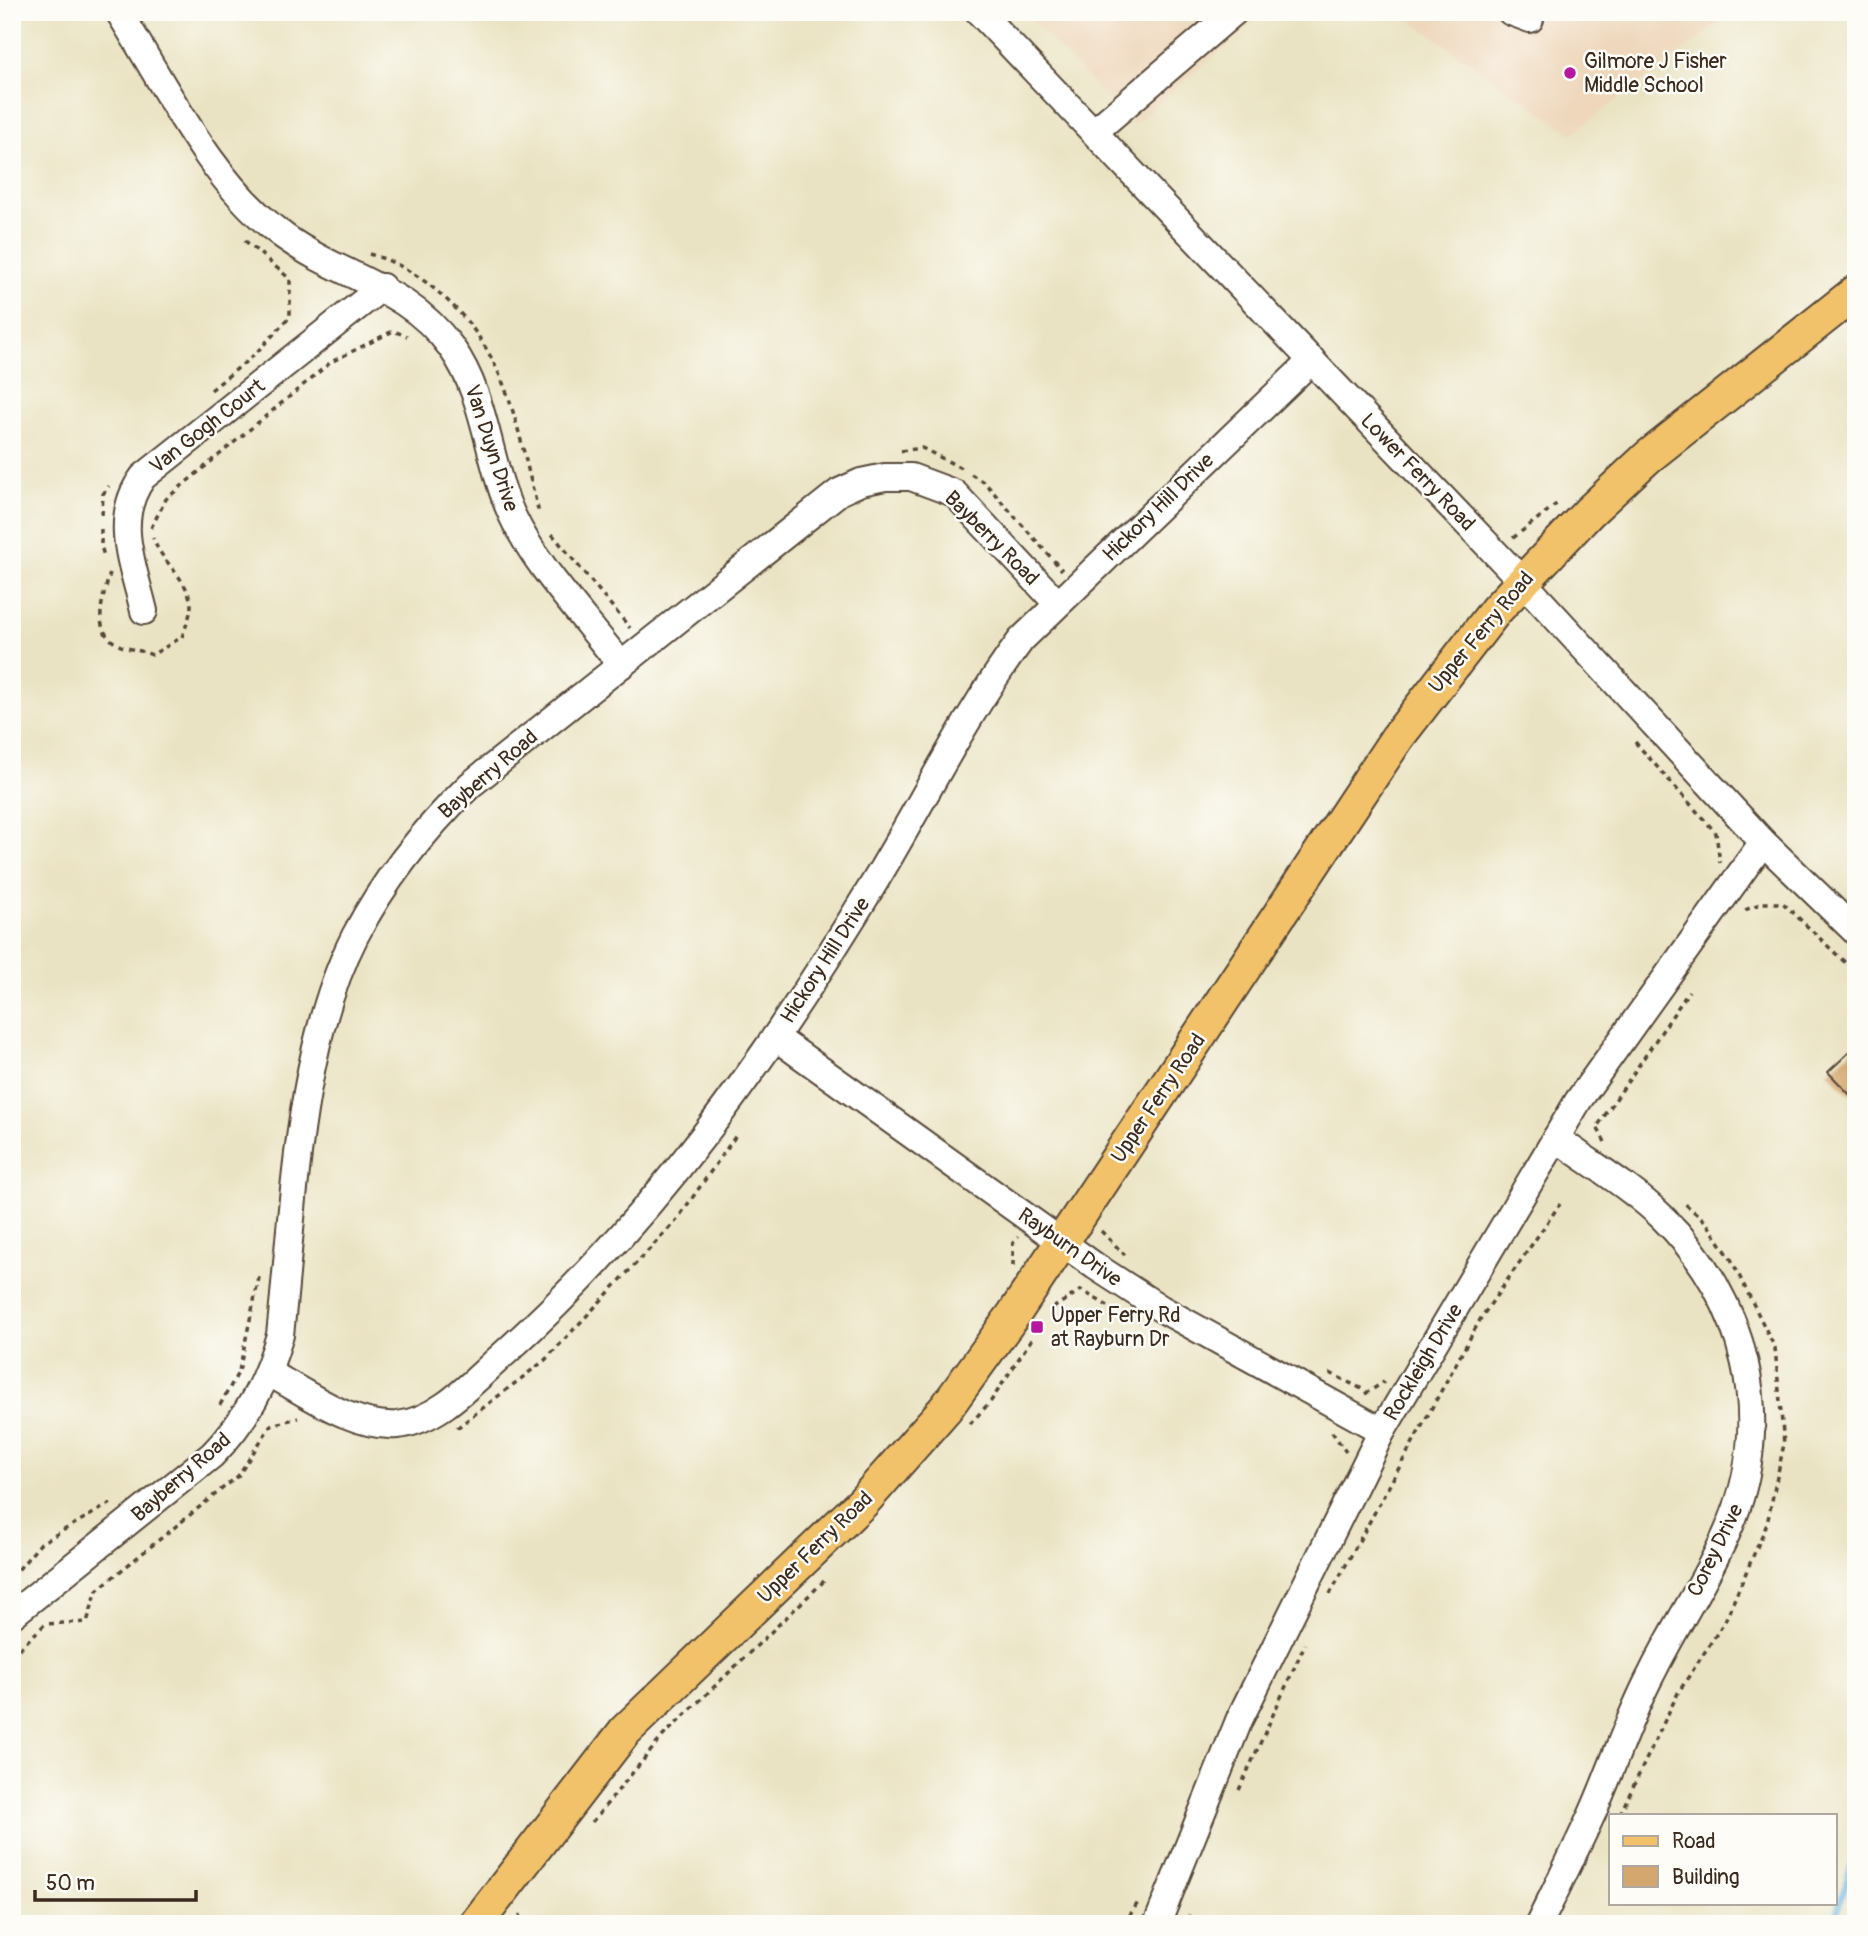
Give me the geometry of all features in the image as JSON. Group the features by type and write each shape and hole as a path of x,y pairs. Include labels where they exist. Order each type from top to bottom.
{"main road":[{"name":"Upper Ferry Road","path":"476,1924 625,1731 863,1502 915,1446 977,1366 1062,1242 1396,738 1445,672 1522,580 1648,457 1856,292"}],"street":[{"name":"Van Duyn Drive","path":"119,12 205,150 229,184 257,214 285,237 319,258 382,287 430,322 450,347 478,400 512,515 530,546 621,665"},
{"name":"Lower Ferry Road","path":"979,12 1522,580 1763,842 1856,932"},
{"path":"1095,131 1234,12"},
{"name":"Van Gogh Court","path":"144,611 125,527 133,491 143,477 382,287"},
{"name":"Hickory Hill Drive","path":"269,1373 353,1417 374,1424 397,1425 418,1420 436,1411 527,1332 586,1273 696,1144 775,1037 888,861 988,686 1021,640 1312,360"},
{"name":"Bayberry Road","path":"12,1615 212,1455 255,1402 269,1373 280,1335 307,1092 318,1037 333,986 354,938 399,863 432,822 470,785 839,492 861,482 885,477 911,477 954,493 1057,603"},
{"name":"Rockleigh Drive","path":"1157,1924 1240,1718 1382,1431 1578,1101 1763,842"},
{"name":"Rayburn Drive","path":"775,1037 1062,1242 1160,1308 1382,1431"},
{"name":"Corey Drive","path":"1539,1924 1591,1815 1650,1675 1729,1529 1742,1493 1752,1413 1748,1373 1739,1338 1710,1273 1687,1242 1660,1215 1556,1138"}],"path":[{"path":"201,398 254,355 290,317 290,279 243,239"},
{"path":"366,253 390,260 421,276 482,339 501,373 517,418 541,520"},
{"path":"110,571 99,611 101,626 115,643 152,655 182,637 191,607 188,596 179,578 157,552 150,530 166,499 331,362 393,331 413,338"},
{"path":"894,453 922,448 956,464 985,483 1062,570 1070,563"},
{"path":"105,559 101,546 103,494 117,476"},
{"path":"548,529 632,630"},
{"path":"447,1431 460,1427 545,1360 676,1221 744,1124"},
{"path":"1326,1601 1481,1318 1560,1204"},
{"path":"1080,1214 1113,1239 1127,1258"},
{"path":"214,1416 239,1371 262,1262"},
{"path":"1045,1319 1053,1308 1081,1290 1125,1316"},
{"path":"964,1431 991,1401 1037,1331"},
{"path":"1318,1367 1366,1391"},
{"path":"12,1656 46,1624 87,1622 97,1590 238,1476 271,1425 300,1417"},
{"path":"1331,1429 1347,1454"},
{"path":"12,1577 41,1543 120,1498"},
{"path":"587,1828 663,1736 826,1579"},
{"path":"1234,1802 1308,1638"},
{"path":"1011,1924 1051,1918 1100,1922 1128,1917 1143,1895"},
{"path":"1186,1924 1193,1904"},
{"path":"513,1924 522,1913"}],"shaded area":[{"path":"1024,12 1265,12 1133,125"},
{"name":"Gilmore J Fisher Middle School","path":"1399,12 1735,12 1572,134"}],"building":[{"path":"1856,1046 1856,1101 1828,1072"}],"waterway":[{"path":"1834,1924 1856,1849"}],"place":[{"name":"Gilmore J Fisher Middle School","path":"1570,73"},
{"name":"Upper Ferry Rd at Rayburn Dr","path":"1037,1327"}]}
